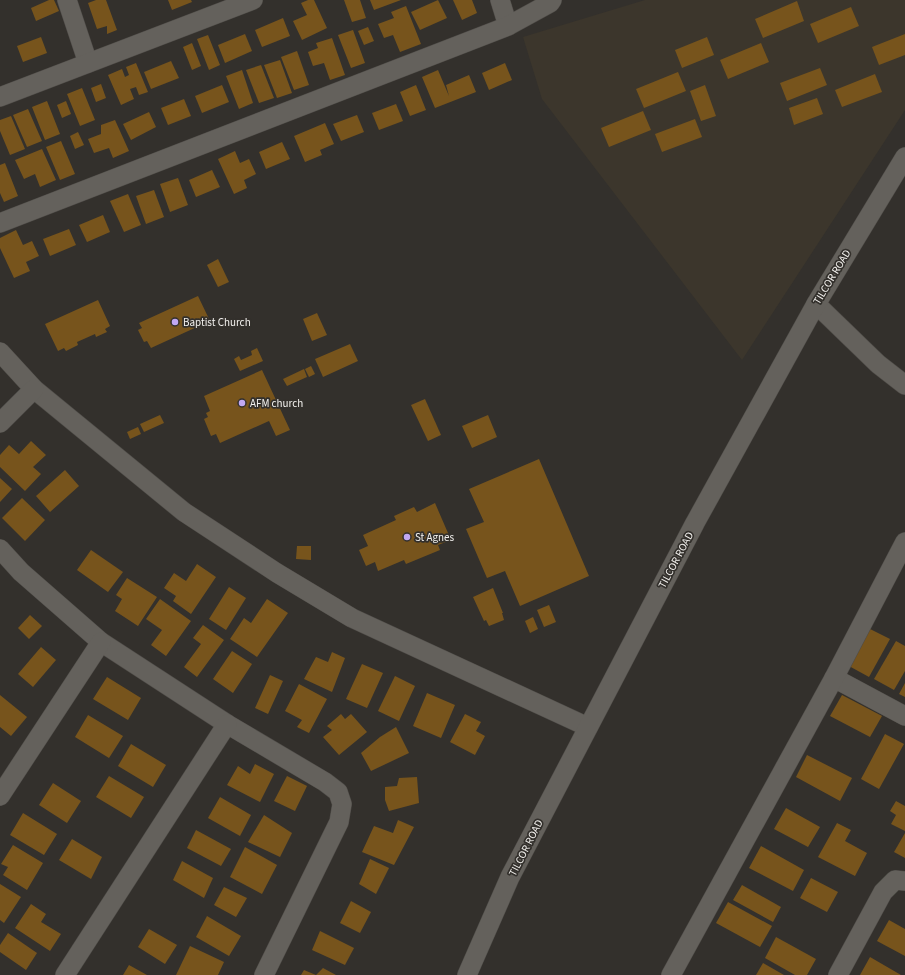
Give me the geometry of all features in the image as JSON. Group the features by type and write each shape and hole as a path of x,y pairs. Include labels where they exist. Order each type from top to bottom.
{"street":[{"path":"68,0 88,63"},
{"path":"0,97 253,0"},
{"path":"500,0 508,26"},
{"path":"0,223 508,26 550,3 552,0"},
{"name":"TILCOR ROAD","path":"467,975 510,877 695,523 816,304 905,157"},
{"path":"816,304 878,364 905,385"},
{"path":"0,352 34,389 184,512 284,577 352,618 588,727"},
{"path":"0,423 34,389"},
{"path":"671,975 834,678 905,542"},
{"path":"0,550 21,572 101,642 227,724 324,782 338,792 342,804 339,822 264,975"},
{"path":"0,796 101,642"},
{"path":"834,678 905,716"},
{"path":"66,975 227,724"},
{"path":"838,975 883,892 895,880 905,881"}],"shaded area":[{"path":"645,0 905,0 905,110 742,360 542,99 523,37"}],"building":[{"path":"49,0 54,0 59,11 36,21 31,8"},
{"path":"96,0 106,0 117,30 107,34 107,26 97,29 88,3"},
{"path":"168,0 191,0 192,2 172,10"},
{"path":"308,0 314,0 327,28 302,40 293,21 307,15 301,3"},
{"path":"344,0 360,0 366,18 352,22"},
{"path":"370,0 401,0 374,10"},
{"path":"438,0 447,18 420,30 411,12"},
{"path":"453,0 472,0 477,13 462,20"},
{"path":"797,1 804,21 763,38 755,19"},
{"path":"406,6 421,44 400,52 393,35 384,38 378,24 394,18 391,12"},
{"path":"851,7 859,26 818,43 810,24"},
{"path":"283,18 290,36 262,47 255,30"},
{"path":"368,27 374,41 364,45 358,31"},
{"path":"353,30 365,63 351,68 338,35"},
{"path":"245,34 252,51 225,63 218,45"},
{"path":"905,34 905,55 879,65 872,47"},
{"path":"208,35 220,65 209,70 197,39"},
{"path":"41,37 47,53 23,62 17,46"},
{"path":"707,37 714,55 682,68 675,50"},
{"path":"332,38 345,75 330,80 324,63 313,66 308,52 318,48 316,43"},
{"path":"192,43 201,66 192,70 183,47"},
{"path":"761,43 769,62 728,79 720,60"},
{"path":"297,51 309,85 294,90 281,57"},
{"path":"280,60 292,93 277,98 264,65"},
{"path":"171,61 179,78 151,89 144,72"},
{"path":"136,63 148,92 139,95 136,87 130,89 134,99 121,105 108,75 122,69 125,77 129,75 126,67"},
{"path":"505,63 512,80 489,90 482,73"},
{"path":"261,65 274,98 259,103 246,70"},
{"path":"820,68 827,85 787,101 780,83"},
{"path":"242,70 253,103 239,109 226,76"},
{"path":"438,70 449,96 446,85 469,75 476,92 435,108 422,77"},
{"path":"678,72 686,91 644,108 636,89"},
{"path":"875,74 882,92 842,107 835,90"},
{"path":"101,84 106,98 96,102 91,88"},
{"path":"222,85 229,102 202,113 195,96"},
{"path":"416,85 426,110 410,116 400,92"},
{"path":"705,85 716,116 701,121 690,91"},
{"path":"82,88 95,120 80,126 67,94"},
{"path":"817,98 823,114 794,125 789,108"},
{"path":"184,99 191,116 168,125 161,108"},
{"path":"47,101 60,134 45,140 32,107"},
{"path":"66,101 71,114 62,118 57,105"},
{"path":"396,104 403,121 379,130 372,113"},
{"path":"28,109 42,141 27,147 13,115"},
{"path":"643,111 651,130 609,147 601,128"},
{"path":"149,112 156,127 131,140 123,124"},
{"path":"357,115 364,132 341,141 333,124"},
{"path":"11,116 25,149 10,155 0,131 0,120"},
{"path":"695,119 702,137 662,152 655,134"},
{"path":"115,120 129,151 113,158 109,148 94,153 88,139 101,134 101,125"},
{"path":"325,123 334,144 320,150 322,155 305,162 294,136"},
{"path":"78,132 84,145 75,149 70,136"},
{"path":"61,141 75,174 60,180 46,147"},
{"path":"282,142 290,159 266,169 259,152"},
{"path":"42,149 56,180 40,187 35,174 24,179 15,160"},
{"path":"235,151 240,163 249,159 256,174 244,180 247,188 234,194 218,159"},
{"path":"5,163 18,196 4,202 0,193 0,165"},
{"path":"212,170 220,187 196,197 189,180"},
{"path":"178,178 188,205 170,212 160,184"},
{"path":"154,190 164,217 146,224 136,196"},
{"path":"128,194 141,225 124,232 110,201"},
{"path":"103,215 110,232 87,242 79,225"},
{"path":"69,229 76,245 50,256 43,239"},
{"path":"16,230 23,245 32,241 39,256 26,262 30,271 14,278 0,248 0,238"},
{"path":"218,259 229,282 218,287 207,265"},
{"name":"Baptist Church","path":"198,296 210,321 151,348 147,341 144,342 138,330 142,328 139,323"},
{"path":"98,300 110,326 105,329 107,332 96,337 95,334 77,342 78,345 66,351 64,348 58,351 45,324"},
{"path":"317,313 327,335 312,341 303,319"},
{"path":"350,344 358,361 323,377 315,359"},
{"path":"257,348 263,361 240,371 234,359 239,356 241,360 252,355 251,351"},
{"path":"311,366 315,374 309,377 305,369"},
{"path":"304,369 307,377 287,386 283,379"},
{"name":"AFM church","path":"262,370 290,430 276,436 269,421 220,443 216,434 211,436 204,419 208,417 206,413 210,411 204,396"},
{"path":"425,399 441,435 428,441 411,405"},
{"path":"160,415 164,423 144,432 140,424"},
{"path":"488,415 497,437 472,448 462,426"},
{"path":"138,427 141,434 130,439 127,432"},
{"path":"31,441 46,455 33,467 41,474 25,491 0,467 0,455 9,445 19,454"},
{"path":"539,459 589,576 520,606 505,571 487,578 466,529 484,522 469,489"},
{"path":"65,470 79,486 50,512 36,496"},
{"path":"0,478 12,489 0,502"},
{"path":"22,498 45,520 25,541 2,518"},
{"name":"St Agnes","path":"435,503 451,540 438,545 440,550 406,564 404,560 378,571 375,562 366,566 359,550 368,546 363,535 396,520 394,516 414,507 417,512"},
{"path":"297,546 311,546 311,560 296,559"},
{"path":"91,550 123,572 108,592 77,570"},
{"path":"197,564 216,577 191,614 173,601 176,596 164,588 174,573 186,581"},
{"path":"127,578 157,597 138,626 115,611 122,599 116,595"},
{"path":"229,587 246,598 226,630 209,619"},
{"path":"493,588 503,613 504,620 489,626 486,620 484,621 473,597"},
{"path":"160,599 191,621 166,656 151,645 162,630 146,619"},
{"path":"267,599 288,613 257,657 230,639 244,618 251,623"},
{"path":"549,605 556,622 544,627 537,610"},
{"path":"30,615 42,626 29,639 18,628"},
{"path":"533,617 538,629 530,633 525,621"},
{"path":"203,625 224,640 197,677 184,667 201,644 193,638"},
{"path":"870,629 890,639 869,677 849,666"},
{"path":"896,641 905,646 905,671 894,690 874,679"},
{"path":"41,647 56,660 33,687 18,674"},
{"path":"232,651 252,664 233,693 213,679"},
{"path":"332,652 345,658 332,692 304,679 316,657 328,662"},
{"path":"362,664 383,673 367,708 346,699"},
{"path":"270,675 283,681 268,714 255,708"},
{"path":"395,676 415,686 399,721 378,711"},
{"path":"107,677 141,698 128,720 93,699"},
{"path":"905,683 905,697 899,694"},
{"path":"299,684 327,699 309,733 297,727 302,720 285,711"},
{"path":"427,693 455,705 441,738 413,726"},
{"path":"0,695 27,717 11,736 0,727"},
{"path":"842,695 882,716 870,737 830,716"},
{"path":"341,714 345,719 351,714 367,732 339,755 323,737 332,730 327,726"},
{"path":"465,714 481,722 476,731 485,736 475,755 450,742"},
{"path":"88,715 123,736 109,758 75,737"},
{"path":"396,727 409,753 371,771 361,753 380,737"},
{"path":"885,734 904,744 879,789 861,779"},
{"path":"131,744 166,765 153,787 118,766"},
{"path":"807,755 852,778 840,801 796,777"},
{"path":"255,764 274,774 260,802 227,785 238,766 250,774"},
{"path":"109,776 144,797 131,818 96,797"},
{"path":"287,776 307,786 295,811 274,801"},
{"path":"417,777 419,803 389,811 385,800 385,787 397,786 399,778"},
{"path":"53,783 81,801 67,823 39,805"},
{"path":"220,797 251,815 240,836 208,818"},
{"path":"896,801 905,806 905,831 891,824 896,815 890,811"},
{"path":"786,808 820,827 808,847 774,829"},
{"path":"23,813 57,834 44,855 10,835"},
{"path":"264,815 292,833 280,857 248,842"},
{"path":"398,820 414,827 394,865 362,852 374,826 393,833"},
{"path":"837,823 851,830 845,841 867,853 855,876 818,857"},
{"path":"196,830 231,849 221,866 187,848"},
{"path":"905,833 905,858 894,852"},
{"path":"72,839 102,857 91,879 59,860"},
{"path":"13,845 43,863 27,890 3,875 8,867 1,864"},
{"path":"761,846 804,870 793,891 749,868"},
{"path":"245,847 277,865 262,894 230,877"},
{"path":"370,859 389,868 376,894 359,884"},
{"path":"182,861 213,878 204,898 173,880"},
{"path":"811,878 838,892 827,912 800,898"},
{"path":"0,884 21,897 4,923 0,920"},
{"path":"742,885 781,907 773,922 733,900"},
{"path":"224,887 247,898 236,917 214,905"},
{"path":"351,901 371,912 360,933 340,923"},
{"path":"728,902 772,926 760,947 716,923"},
{"path":"31,904 46,914 41,922 61,934 50,951 15,928"},
{"path":"207,916 241,936 229,956 196,937"},
{"path":"889,920 905,929 905,956 877,941"},
{"path":"149,929 177,945 165,964 138,947"},
{"path":"320,931 354,948 345,965 312,950"},
{"path":"8,933 37,953 26,970 0,952 0,945"},
{"path":"776,937 816,959 807,975 795,975 765,958"},
{"path":"190,946 224,962 218,975 176,975"},
{"path":"870,957 901,975 860,975"},
{"path":"763,963 784,975 756,975"},
{"path":"129,965 147,975 123,975"},
{"path":"323,968 336,975 316,975"},
{"path":"304,970 316,975 301,975"}],"place":[{"name":"Baptist Church","path":"175,322"},
{"name":"AFM church","path":"242,403"},
{"name":"St Agnes","path":"407,537"}]}
